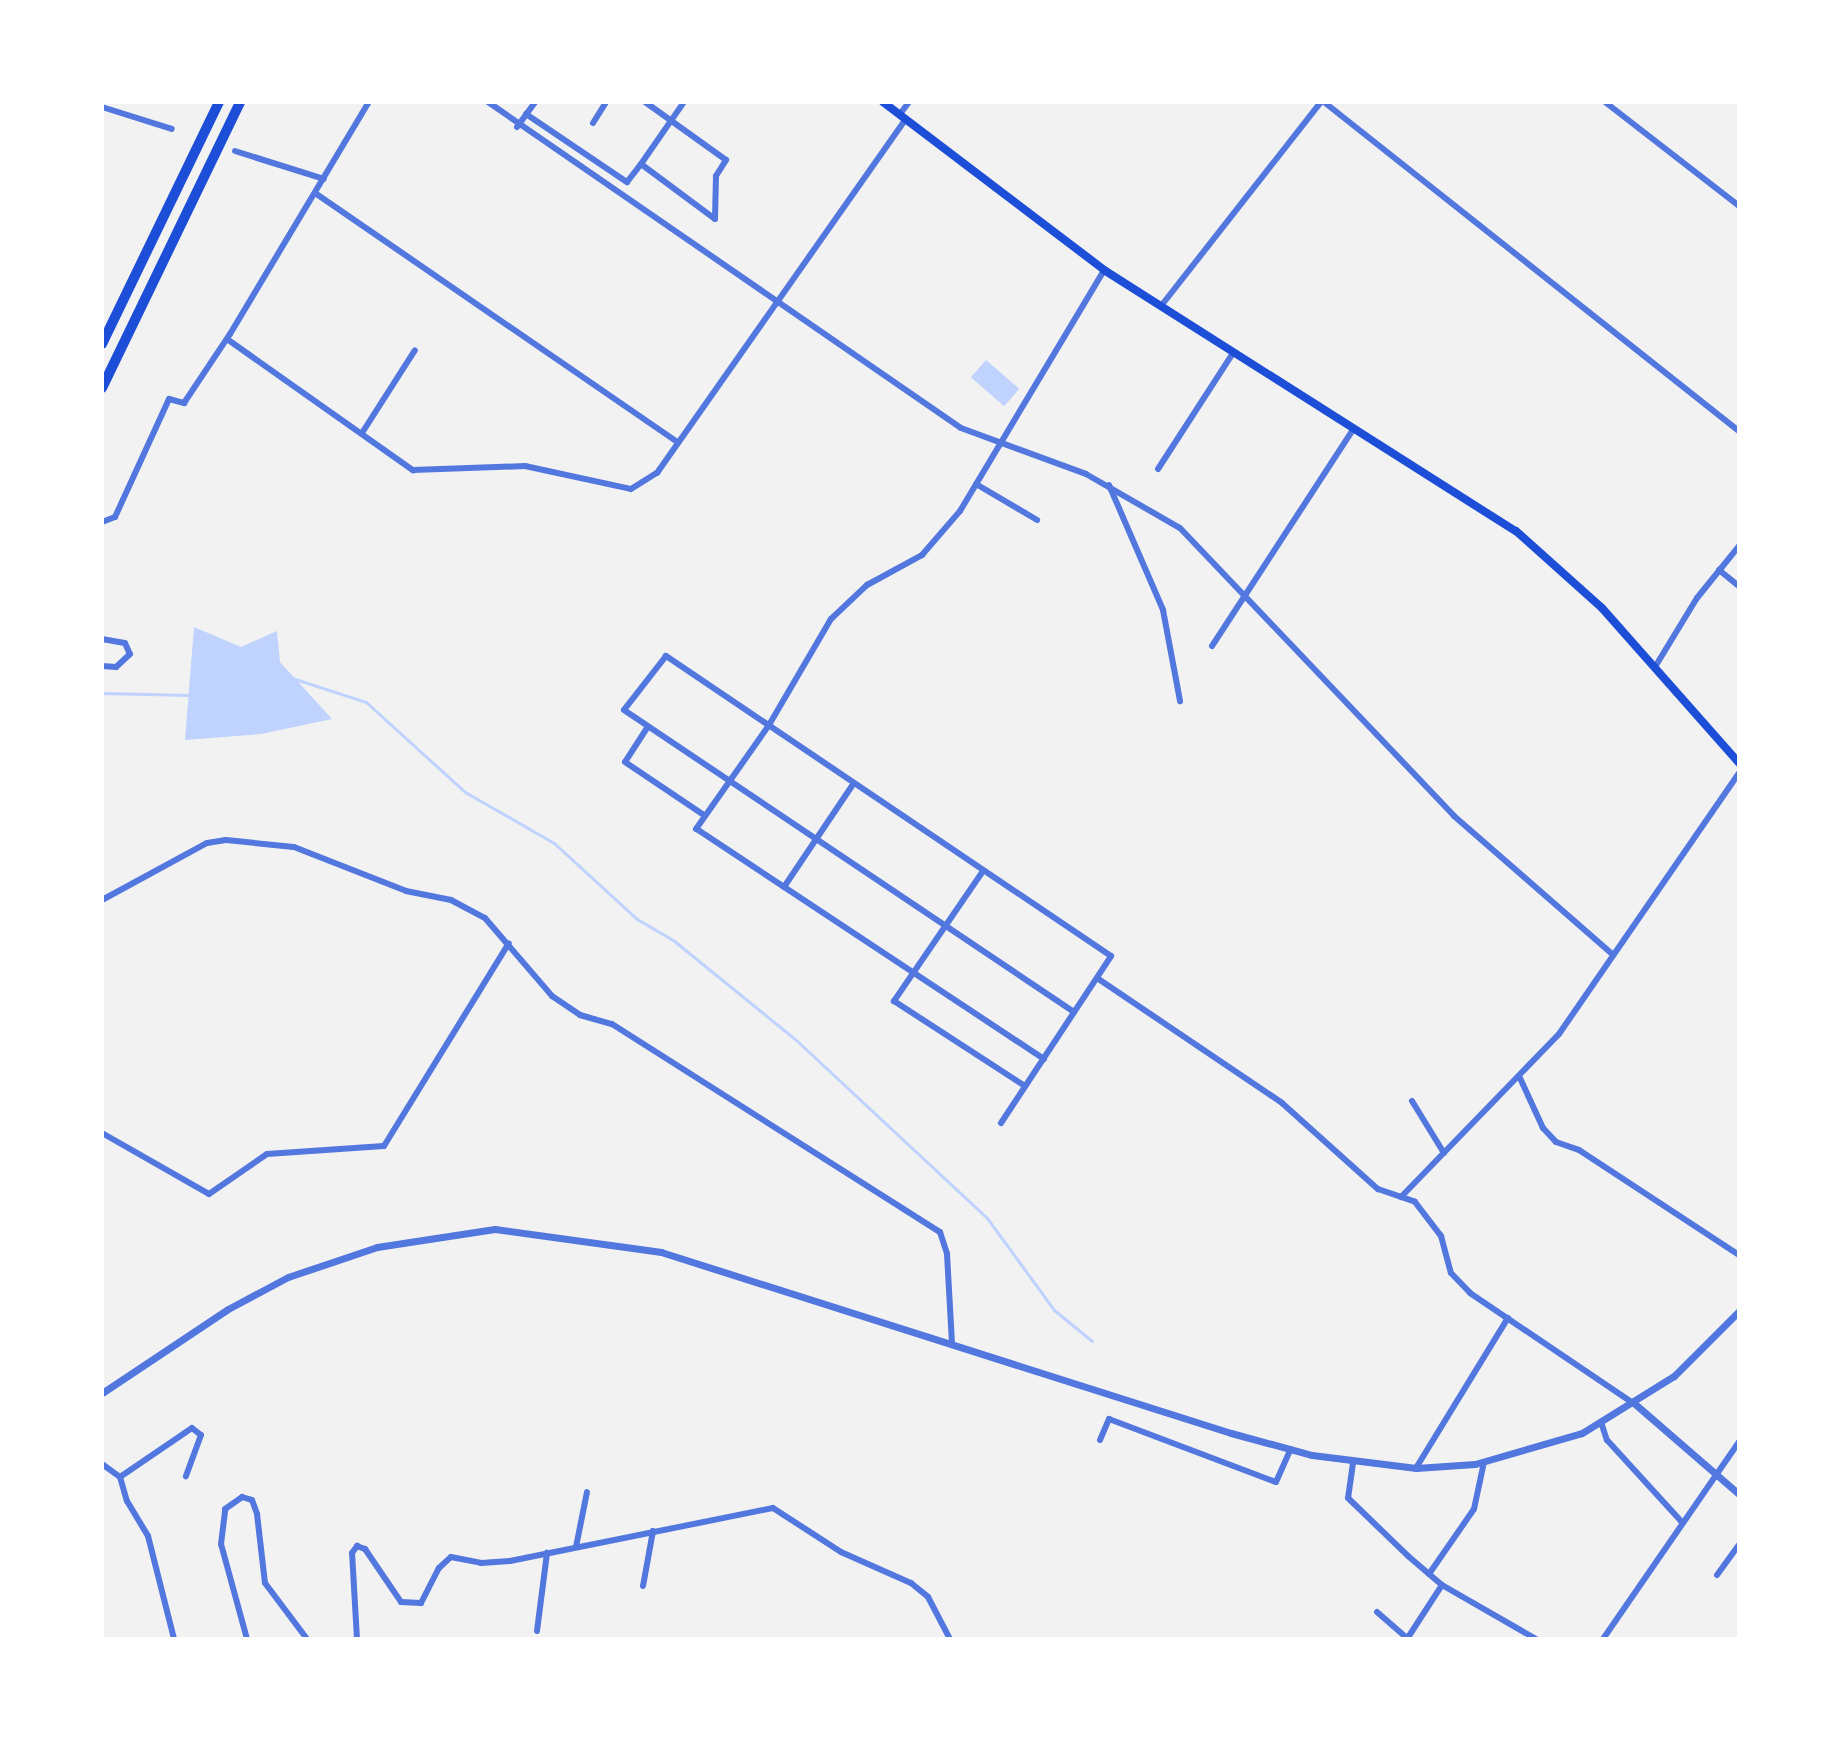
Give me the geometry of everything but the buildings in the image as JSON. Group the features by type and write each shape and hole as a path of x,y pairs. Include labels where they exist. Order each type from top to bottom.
{"highway":[{"path":"102,344 219,102"},
{"path":"102,388 240,102"}],"main road":[{"path":"883,102 1104,270 1516,531 1555,562 1655,667 1739,763"}],"street":[{"path":"102,522 115,517 169,399 184,403 227,339 369,102"},
{"path":"488,102 517,127 939,415 1109,485 1180,528 1454,816 1611,953"},
{"path":"517,127 535,102"},
{"path":"593,123 606,102"},
{"path":"641,164 715,219 716,176 726,160 674,119 645,102"},
{"path":"526,114 627,182 684,102"},
{"path":"227,339 413,470 525,466 631,489 657,473 903,117 909,102"},
{"path":"1161,306 1322,102 1739,431"},
{"path":"1605,102 1739,206"},
{"path":"102,107 172,129"},
{"path":"235,151 324,179"},
{"path":"315,193 677,442"},
{"path":"1044,1059 696,829 769,725 831,619 867,585 922,555 943,535 1104,270"},
{"path":"362,433 415,350"},
{"path":"1158,469 1233,353"},
{"path":"1212,646 1246,600 1354,428"},
{"path":"976,484 1037,520"},
{"path":"1109,485 1163,610 1180,701"},
{"path":"1655,667 1719,570 1739,546"},
{"path":"1719,570 1739,586"},
{"path":"102,639 130,648 125,662 102,666"},
{"path":"1001,1123 1111,956 666,656 624,710 1074,1012"},
{"path":"647,728 625,762 704,815"},
{"path":"1401,1197 1520,1078 1582,1005 1611,953 1739,773"},
{"path":"784,887 854,783"},
{"path":"102,900 207,843 226,840 294,847 406,891 451,900 485,918 552,996 580,1015 612,1024 940,1232 947,1254 952,1343"},
{"path":"983,871 894,1001 1025,1086"},
{"path":"102,1133 209,1194 267,1154 384,1146 509,943"},
{"path":"1097,978 1282,1103 1378,1189 1415,1202 1441,1236 1451,1273 1508,1318 1635,1404 1739,1494"},
{"path":"1520,1078 1543,1128 1556,1142 1579,1150 1739,1255"},
{"path":"1412,1101 1444,1153"},
{"path":"102,1393 228,1309 288,1277 377,1247 495,1229 661,1252 1291,1449 1353,1463 1416,1468 1484,1462 1550,1444 1601,1422 1635,1404 1674,1376 1739,1311"},
{"path":"1416,1468 1508,1318"},
{"path":"1100,1440 1109,1419 1276,1482 1291,1449"},
{"path":"1601,1422 1607,1440 1682,1522"},
{"path":"120,1477 192,1428 201,1435 186,1476"},
{"path":"1603,1639 1714,1473 1739,1442"},
{"path":"1429,1574 1474,1509 1484,1462"},
{"path":"1353,1463 1348,1498 1442,1585 1536,1639"},
{"path":"102,1464 120,1477 127,1501 148,1536 174,1639"},
{"path":"576,1547 587,1492"},
{"path":"247,1639 221,1544 225,1509 242,1497 252,1500 257,1514 265,1583 307,1639"},
{"path":"357,1639 352,1553 357,1546 406,1603 421,1603 439,1568 451,1557 481,1563 547,1553 773,1508 841,1552 911,1583 928,1597 950,1639"},
{"path":"643,1586 653,1531"},
{"path":"1717,1575 1739,1545"},
{"path":"537,1631 547,1553"},
{"path":"1377,1612 1407,1639 1442,1585"}],"water":[{"path":"986,360 1019,389 1004,406 971,377"},
{"path":"194,627 241,647 277,631 280,662 332,719 261,734 185,740"}],"waterway":[{"path":"292,678 366,702 465,792 554,843 637,919 673,940 795,1039 987,1218 1054,1310 1092,1341"},
{"path":"102,693 190,695"}]}
